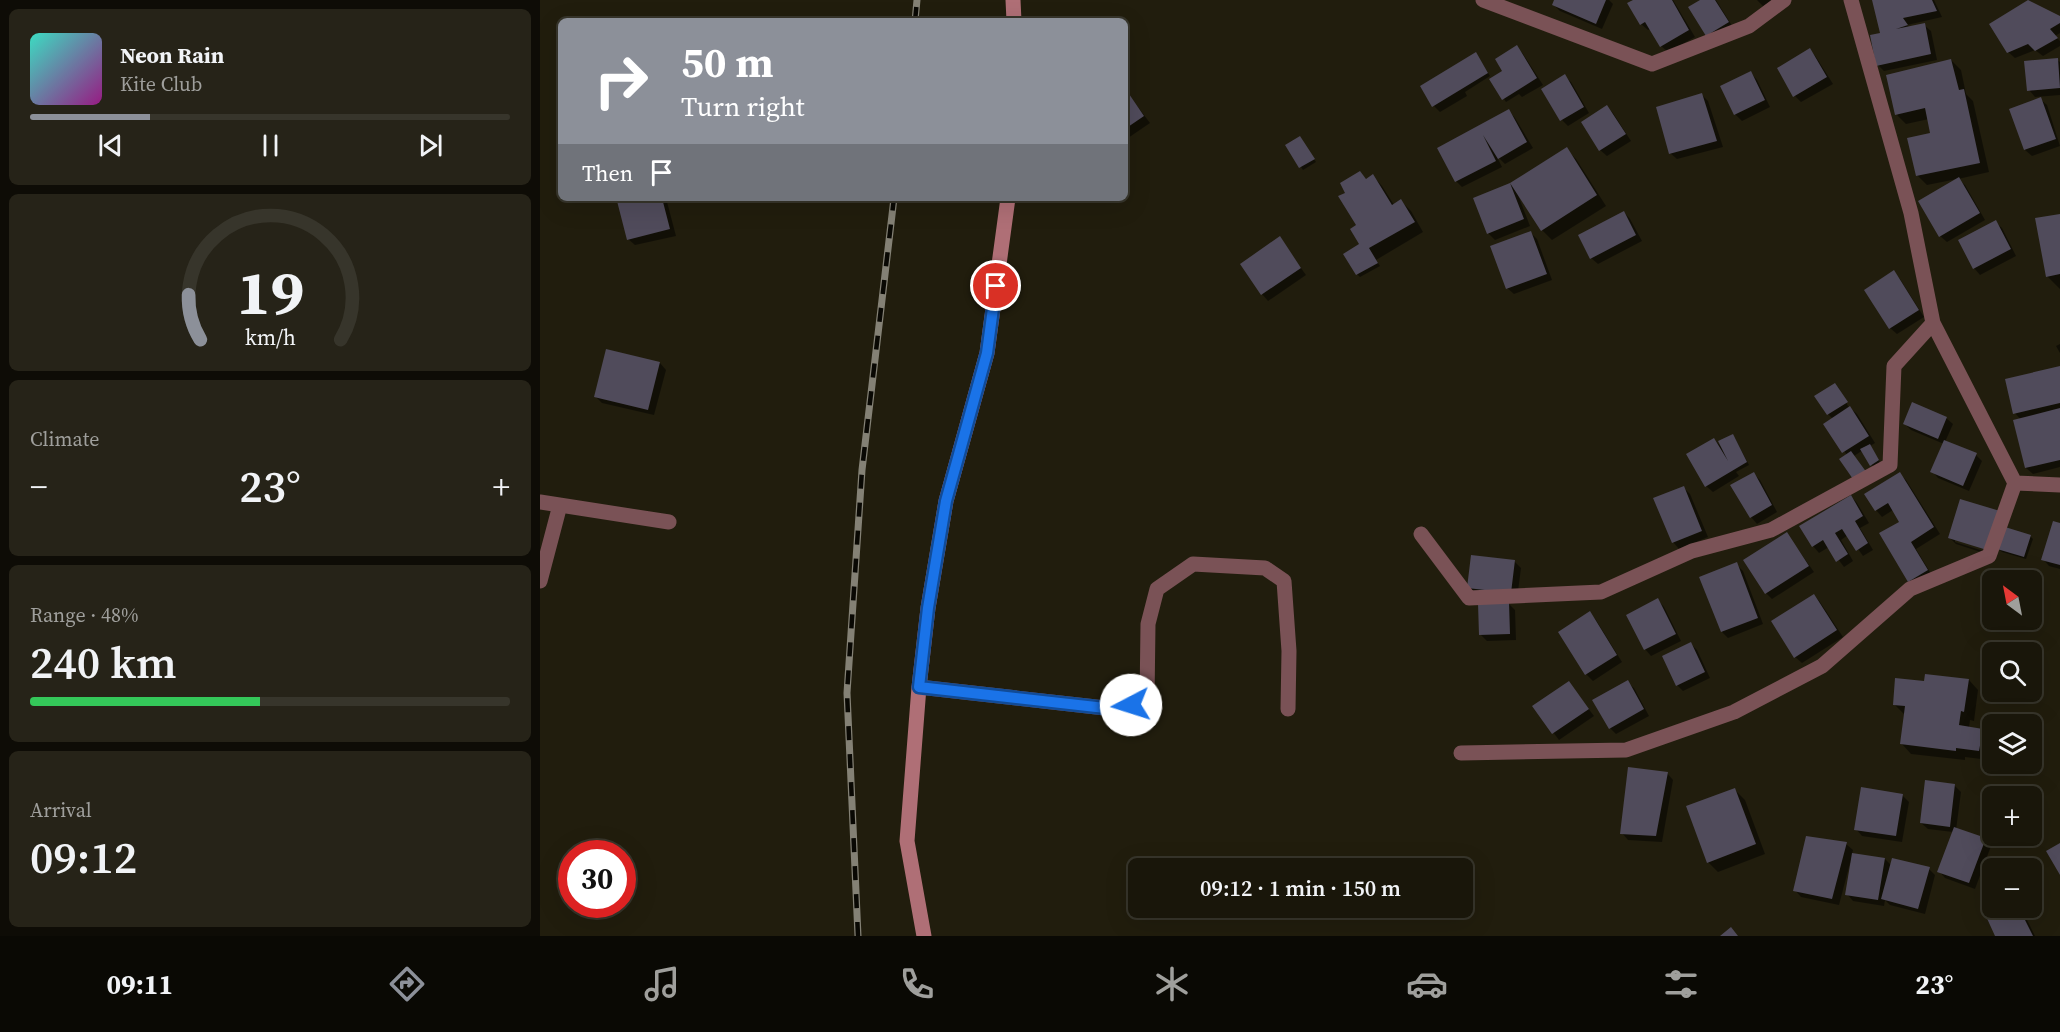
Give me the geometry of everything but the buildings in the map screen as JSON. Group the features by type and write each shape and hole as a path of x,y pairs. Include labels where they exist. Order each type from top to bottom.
{"street":[{"path":"1013,0 1014,18"},
{"path":"1483,0 1652,64 1749,26 1784,0"},
{"path":"1461,753 1626,750 1734,712 1822,666 1910,590 1989,556 2015,483 1933,323 1911,213 1851,0"},
{"path":"924,936 907,841 919,687 928,608 946,501 987,353 1008,201"},
{"path":"1421,534 1469,598 1601,592 1692,551 1771,530 1890,465 1894,366 1933,323"},
{"path":"2015,483 2060,485"},
{"path":"540,502 669,522"},
{"path":"540,581 560,506"},
{"path":"919,687 1114,709 1147,701 1148,624 1157,589 1193,564 1265,568 1284,581 1289,651 1288,709"}],"railway":[{"path":"915,18 917,0"},
{"path":"858,936 847,693 862,470 894,201"}],"route":[{"path":"996,286 987,353 946,501 928,608 919,687 1114,709 1131,705"}]}
